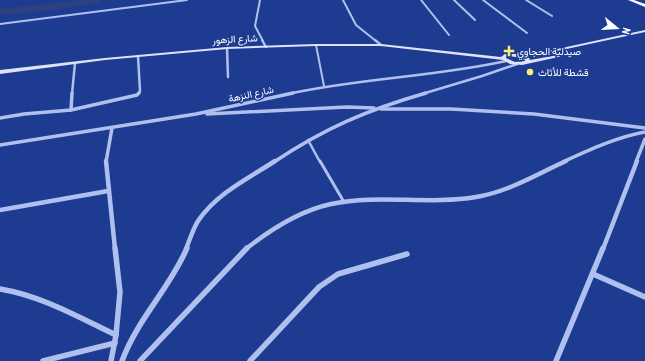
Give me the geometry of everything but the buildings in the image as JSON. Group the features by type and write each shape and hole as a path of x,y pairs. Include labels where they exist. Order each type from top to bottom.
{"main road":[{"path":"630,0 645,6"},
{"path":"638,0 645,3"},
{"path":"505,58 553,51 645,31"},
{"path":"591,49 645,36"},
{"name":"شارع الزهور","path":"0,72 138,56 227,48 316,45 381,45 505,58"},
{"path":"505,58 517,64 583,51"},
{"path":"518,55 525,57 528,62"}],"street":[{"path":"0,24 187,0"},
{"path":"260,0 255,26 266,47"},
{"path":"344,0 356,25 381,45"},
{"path":"421,0 449,35"},
{"path":"454,0 475,20"},
{"path":"483,0 527,33"},
{"path":"526,0 552,16"},
{"path":"227,48 228,77"},
{"path":"0,118 24,114 71,110 139,94 138,56"},
{"name":"شارع النزهة","path":"0,145 196,114 324,86 471,69 505,58"},
{"path":"71,110 75,63"},
{"path":"122,361 128,342 184,254 192,231 201,217 212,205 248,178 308,140 375,108 482,77 517,64"},
{"path":"196,114 340,108 451,109 528,113 645,128"},
{"path":"111,361 115,343 120,292 106,162 112,128"},
{"path":"140,361 246,249 263,234 281,223 312,210 344,202 458,201 483,197 496,193 586,151 634,134 645,132"},
{"path":"556,361 593,274 645,139"},
{"path":"0,210 108,191"},
{"path":"250,361 319,287 338,274 407,254"},
{"path":"593,274 645,296"},
{"path":"0,289 15,290 50,304 116,335"},
{"path":"43,361 115,343"}],"lane":[{"path":"316,45 324,86"},
{"path":"308,140 344,202"}],"waterway":[{"path":"0,12 55,7 98,0"}],"place":[{"name":"صيدلية الحجاوي","path":"509,51"},
{"name":"قشطة للأثاث","path":"530,72"}]}
